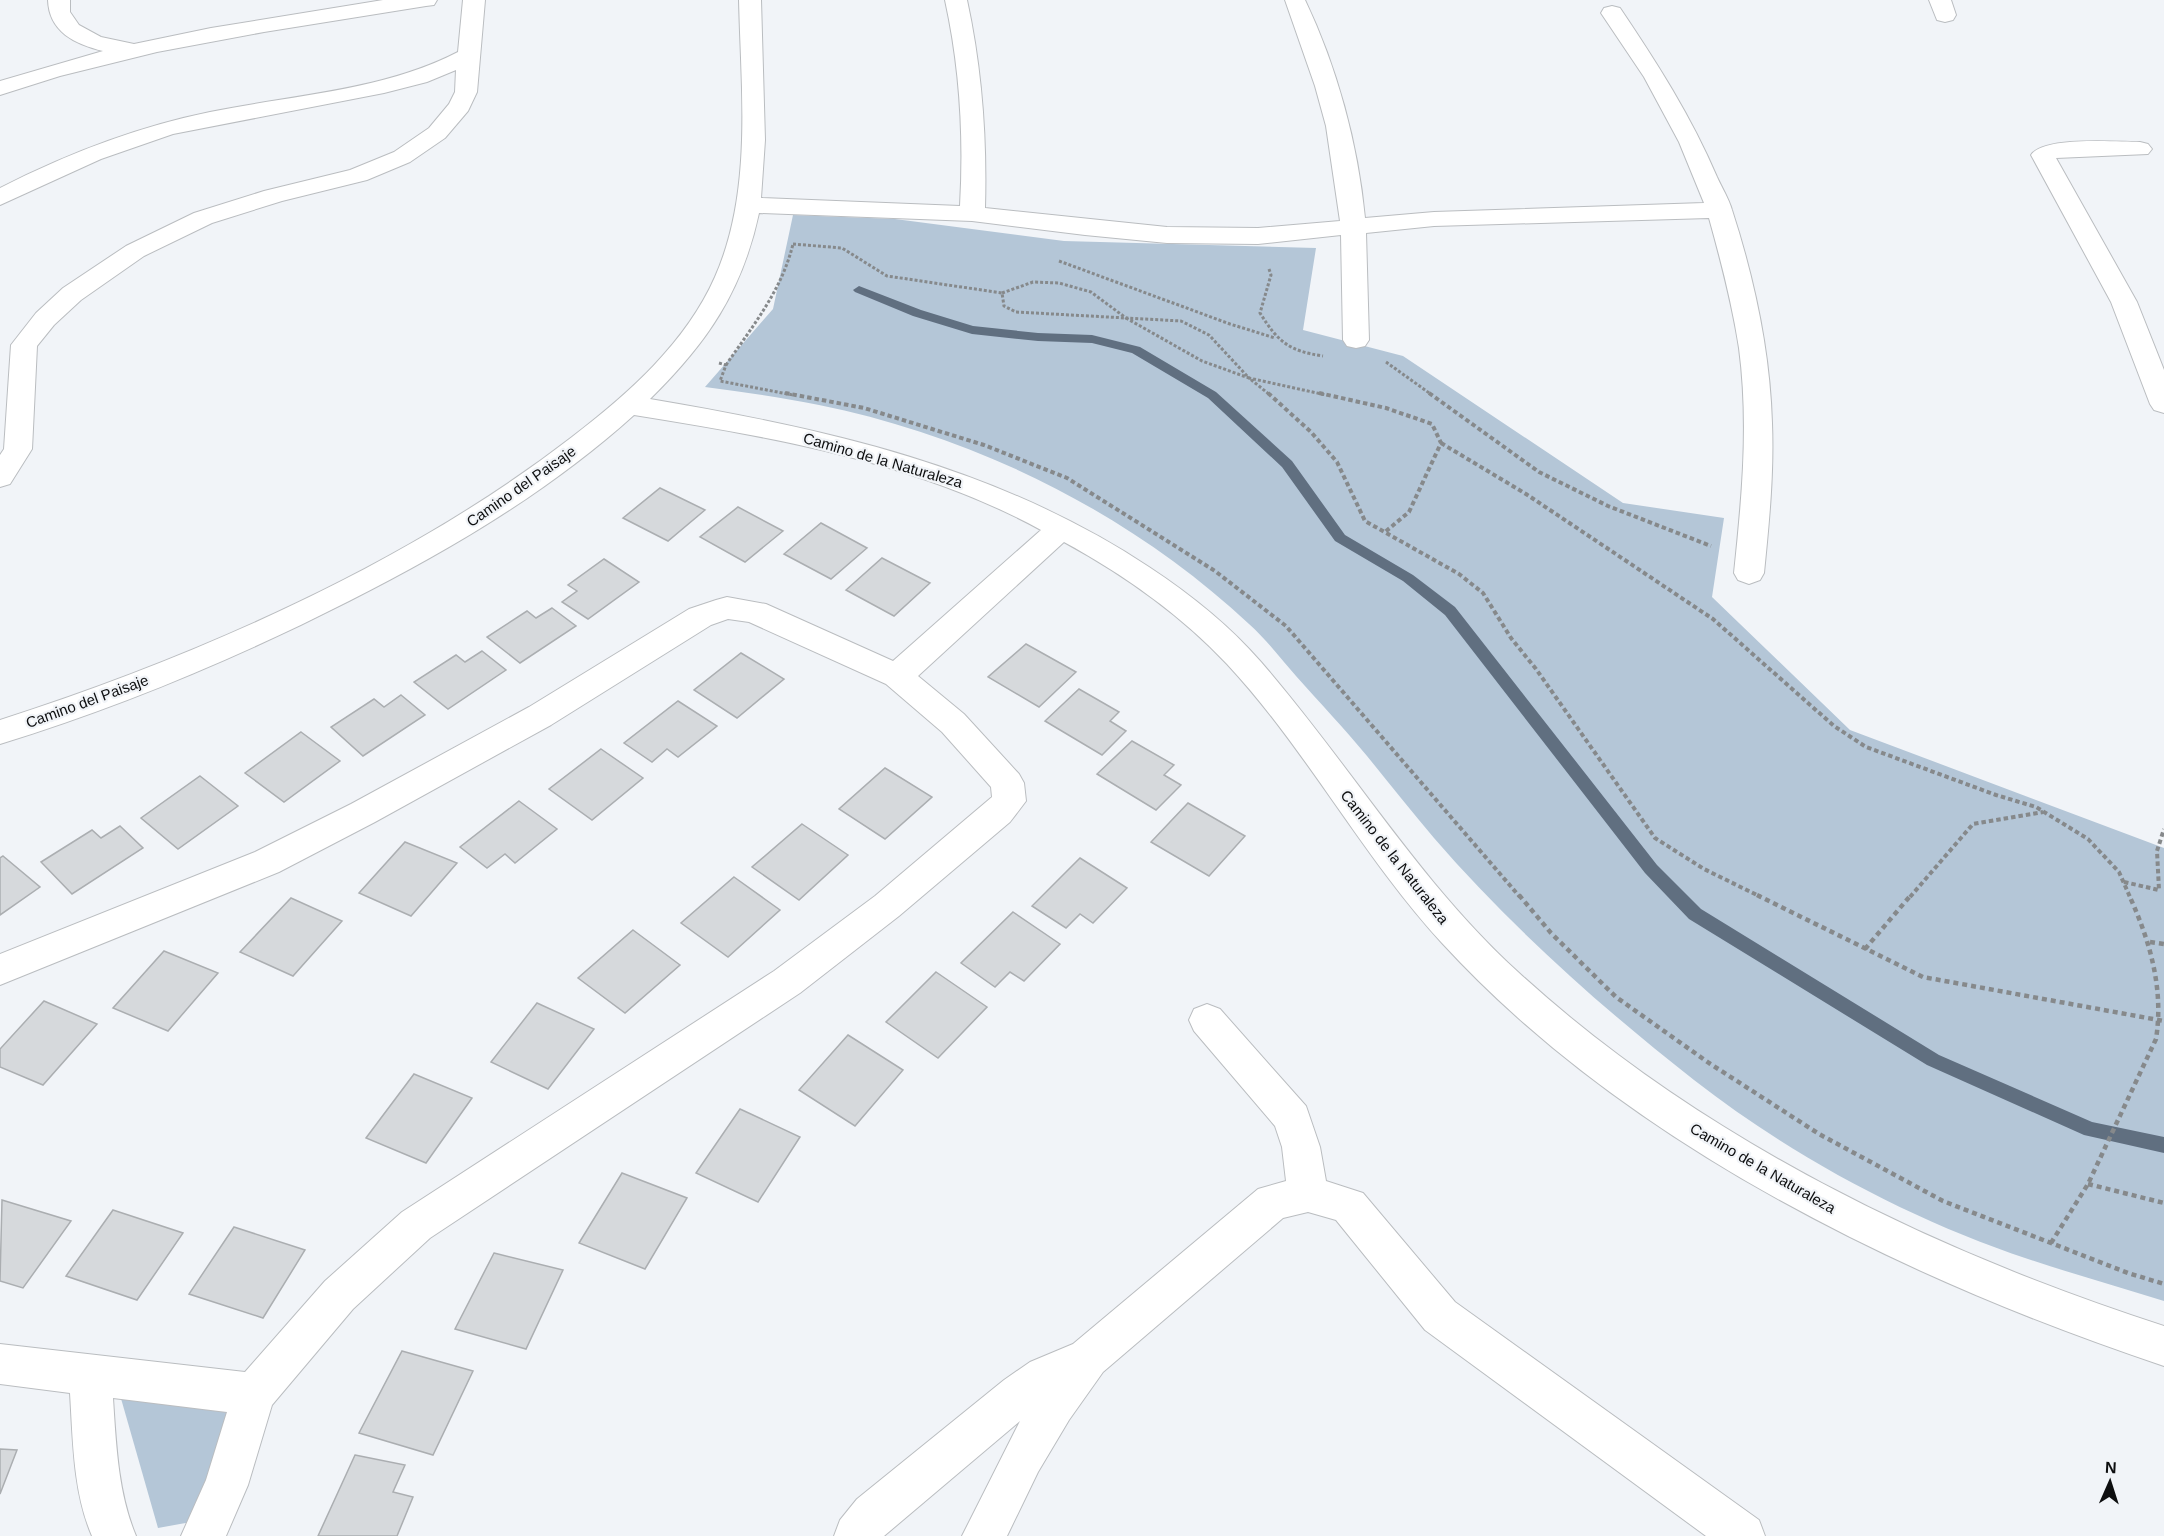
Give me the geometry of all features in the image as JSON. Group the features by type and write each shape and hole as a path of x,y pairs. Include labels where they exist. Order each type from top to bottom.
{"street":[{"path":"59,0 61,17 68,27 79,35 113,47 135,50"},
{"path":"0,88 81,63 135,50 255,26 426,0"},
{"path":"0,477 18,449 24,345 45,319 72,294 135,251 203,218 273,196 358,175 411,151 437,133 460,106 466,92 474,0"},
{"name":"Camino del Paisaje","path":"0,732 165,672 343,592 434,544 503,502 560,462 630,405 679,353 708,312 727,278 739,246 753,166 750,0"},
{"path":"956,0 970,80 974,138 972,214"},
{"path":"1295,1 1313,41 1340,129 1349,176 1355,228 1356,340"},
{"path":"1612,13 1651,68 1677,112 1700,159 1736,260 1748,314 1756,371 1759,431 1758,494 1750,567"},
{"path":"0,198 73,163 189,123 395,85 446,68 469,55"},
{"path":"2140,149 2057,150 2043,155 2124,302 2164,404"},
{"path":"748,205 972,214 1167,234 1258,236 1434,219 1720,210"},
{"name":"Camino de la Naturaleza","path":"630,405 728,420 798,435 908,465 993,495 1062,527 1103,550 1160,589 1214,634 1248,667 1427,902 1496,974 1538,1013 1604,1067 1713,1140 1791,1186 1895,1241 2007,1289 2164,1346"},
{"path":"897,676 1062,527"},
{"path":"0,970 267,862 363,813 540,716 700,616 714,610 727,608 755,612 897,676 953,723 1007,783 1009,801 998,813 887,906 787,982 416,1225 339,1295 254,1394 226,1485 203,1536"},
{"path":"1208,1020 1292,1118 1301,1147 1308,1194"},
{"path":"984,1536 1023,1457 1054,1406 1088,1358 1272,1202 1308,1194 1349,1206 1440,1316 1738,1535"},
{"path":"856,1536 873,1515 1019,1395 1045,1377 1088,1358"},
{"path":"0,1364 254,1394"},
{"path":"90,1375 94,1439 104,1513 114,1536"}],"path":[{"path":"797,207 793,244 787,268 726,365 720,381 864,408 984,445 1067,478 1215,571 1286,626 1551,933 1616,997 1709,1063 1819,1134 1943,1201 2128,1273 2164,1284"},
{"path":"1014,220 1031,247 1059,261 1276,339 1298,352 1333,356"},
{"path":"1276,339 1260,313 1271,275 1267,261 1277,256 1291,243 1292,233"},
{"path":"793,244 842,248 887,276 1002,293 1034,282 1059,283 1091,292 1126,318 1202,361 1249,378 1386,408 1432,424 1441,443 1526,494 1713,619 1834,726 1866,747 1996,795 2036,807 2088,839 2119,872 2150,942 2160,989 2163,1020 2088,1184 2051,1243"},
{"path":"1002,293 1004,306 1016,312 1181,321 1209,335 1249,378 1311,432 1337,462 1365,521 1459,574 1483,593 1511,638 1536,669 1655,838 1704,869 1923,977 2163,1020"},
{"path":"679,353 726,365"},
{"path":"1382,360 1392,364 1423,390 1539,472 1608,506 1750,567"},
{"path":"1384,532 1409,512 1441,443"},
{"path":"1865,949 1973,824 2043,812"},
{"path":"2123,881 2159,890 2157,851 2164,830"},
{"path":"2150,942 2164,944"},
{"path":"2088,1184 2164,1203"}],"shaded area":[{"path":"793,215 895,219 1064,241 1316,248 1303,330 1403,356 1623,503 1724,518 1712,597 1850,730 2164,848 2164,1301 2028,1259 1940,1225 1896,1205 1771,1135 1694,1080 1591,995 1494,903 1434,838 1358,746 1255,630 1203,584 1154,547 1102,514 1049,485 993,459 936,437 878,419 819,405 705,387 773,309"},
{"path":"120,1395 233,1412 191,1522 158,1528"}],"building":[{"path":"660,488 705,510 668,541 623,518"},
{"path":"738,507 783,531 745,562 700,537"},
{"path":"821,523 867,548 831,579 784,554"},
{"path":"882,558 930,583 894,616 846,590"},
{"path":"604,559 639,582 588,619 562,602 577,591 568,585"},
{"path":"552,608 576,626 520,663 487,637 527,611 536,618"},
{"path":"1026,644 1076,672 1039,707 988,677"},
{"path":"482,651 506,670 448,709 414,682 456,655 465,662"},
{"path":"741,653 784,679 737,718 694,690"},
{"path":"1079,689 1119,712 1110,721 1126,731 1102,755 1045,721"},
{"path":"401,695 425,715 363,756 331,727 374,699 384,707"},
{"path":"678,701 717,726 678,757 667,749 652,762 624,743"},
{"path":"301,732 340,761 284,802 245,773"},
{"path":"1132,741 1174,765 1164,775 1181,785 1156,810 1097,774"},
{"path":"601,749 643,778 592,820 549,789"},
{"path":"885,768 932,797 885,839 839,809"},
{"path":"200,776 238,806 178,849 141,818"},
{"path":"519,801 557,829 515,863 505,854 487,868 460,847"},
{"path":"1188,803 1245,836 1209,876 1151,842"},
{"path":"802,824 848,855 799,900 752,867"},
{"path":"120,826 143,848 72,894 41,862 92,830 101,838"},
{"path":"405,842 457,863 411,916 359,893"},
{"path":"3,856 40,887 0,915 0,858"},
{"path":"1080,858 1127,888 1093,923 1080,914 1066,928 1032,906"},
{"path":"734,877 780,910 728,957 681,923"},
{"path":"291,898 342,921 293,976 240,952"},
{"path":"1013,912 1060,944 1024,981 1010,972 995,987 961,963"},
{"path":"633,930 680,965 625,1013 578,978"},
{"path":"164,951 218,973 168,1031 113,1008"},
{"path":"936,972 987,1007 938,1058 886,1022"},
{"path":"44,1001 97,1024 43,1085 0,1067 0,1049"},
{"path":"537,1003 594,1029 548,1089 491,1062"},
{"path":"848,1035 903,1070 855,1126 799,1090"},
{"path":"414,1074 472,1098 426,1163 366,1138"},
{"path":"740,1109 800,1137 758,1202 696,1173"},
{"path":"622,1173 687,1198 645,1269 579,1243"},
{"path":"2,1200 71,1221 23,1288 0,1281"},
{"path":"113,1210 183,1233 137,1300 66,1276"},
{"path":"234,1227 305,1250 263,1318 189,1294"},
{"path":"494,1253 563,1270 526,1349 455,1329"},
{"path":"402,1351 473,1371 433,1455 359,1433"},
{"path":"0,1449 17,1450 0,1494"},
{"path":"355,1455 405,1465 393,1492 413,1497 397,1536 318,1536"}],"waterway":[{"path":"859,290 917,313 972,330 1038,337 1092,339 1136,350 1212,395 1287,464 1340,538 1408,578 1450,611 1651,869 1695,914 1933,1060 2090,1129 2164,1145"}]}
